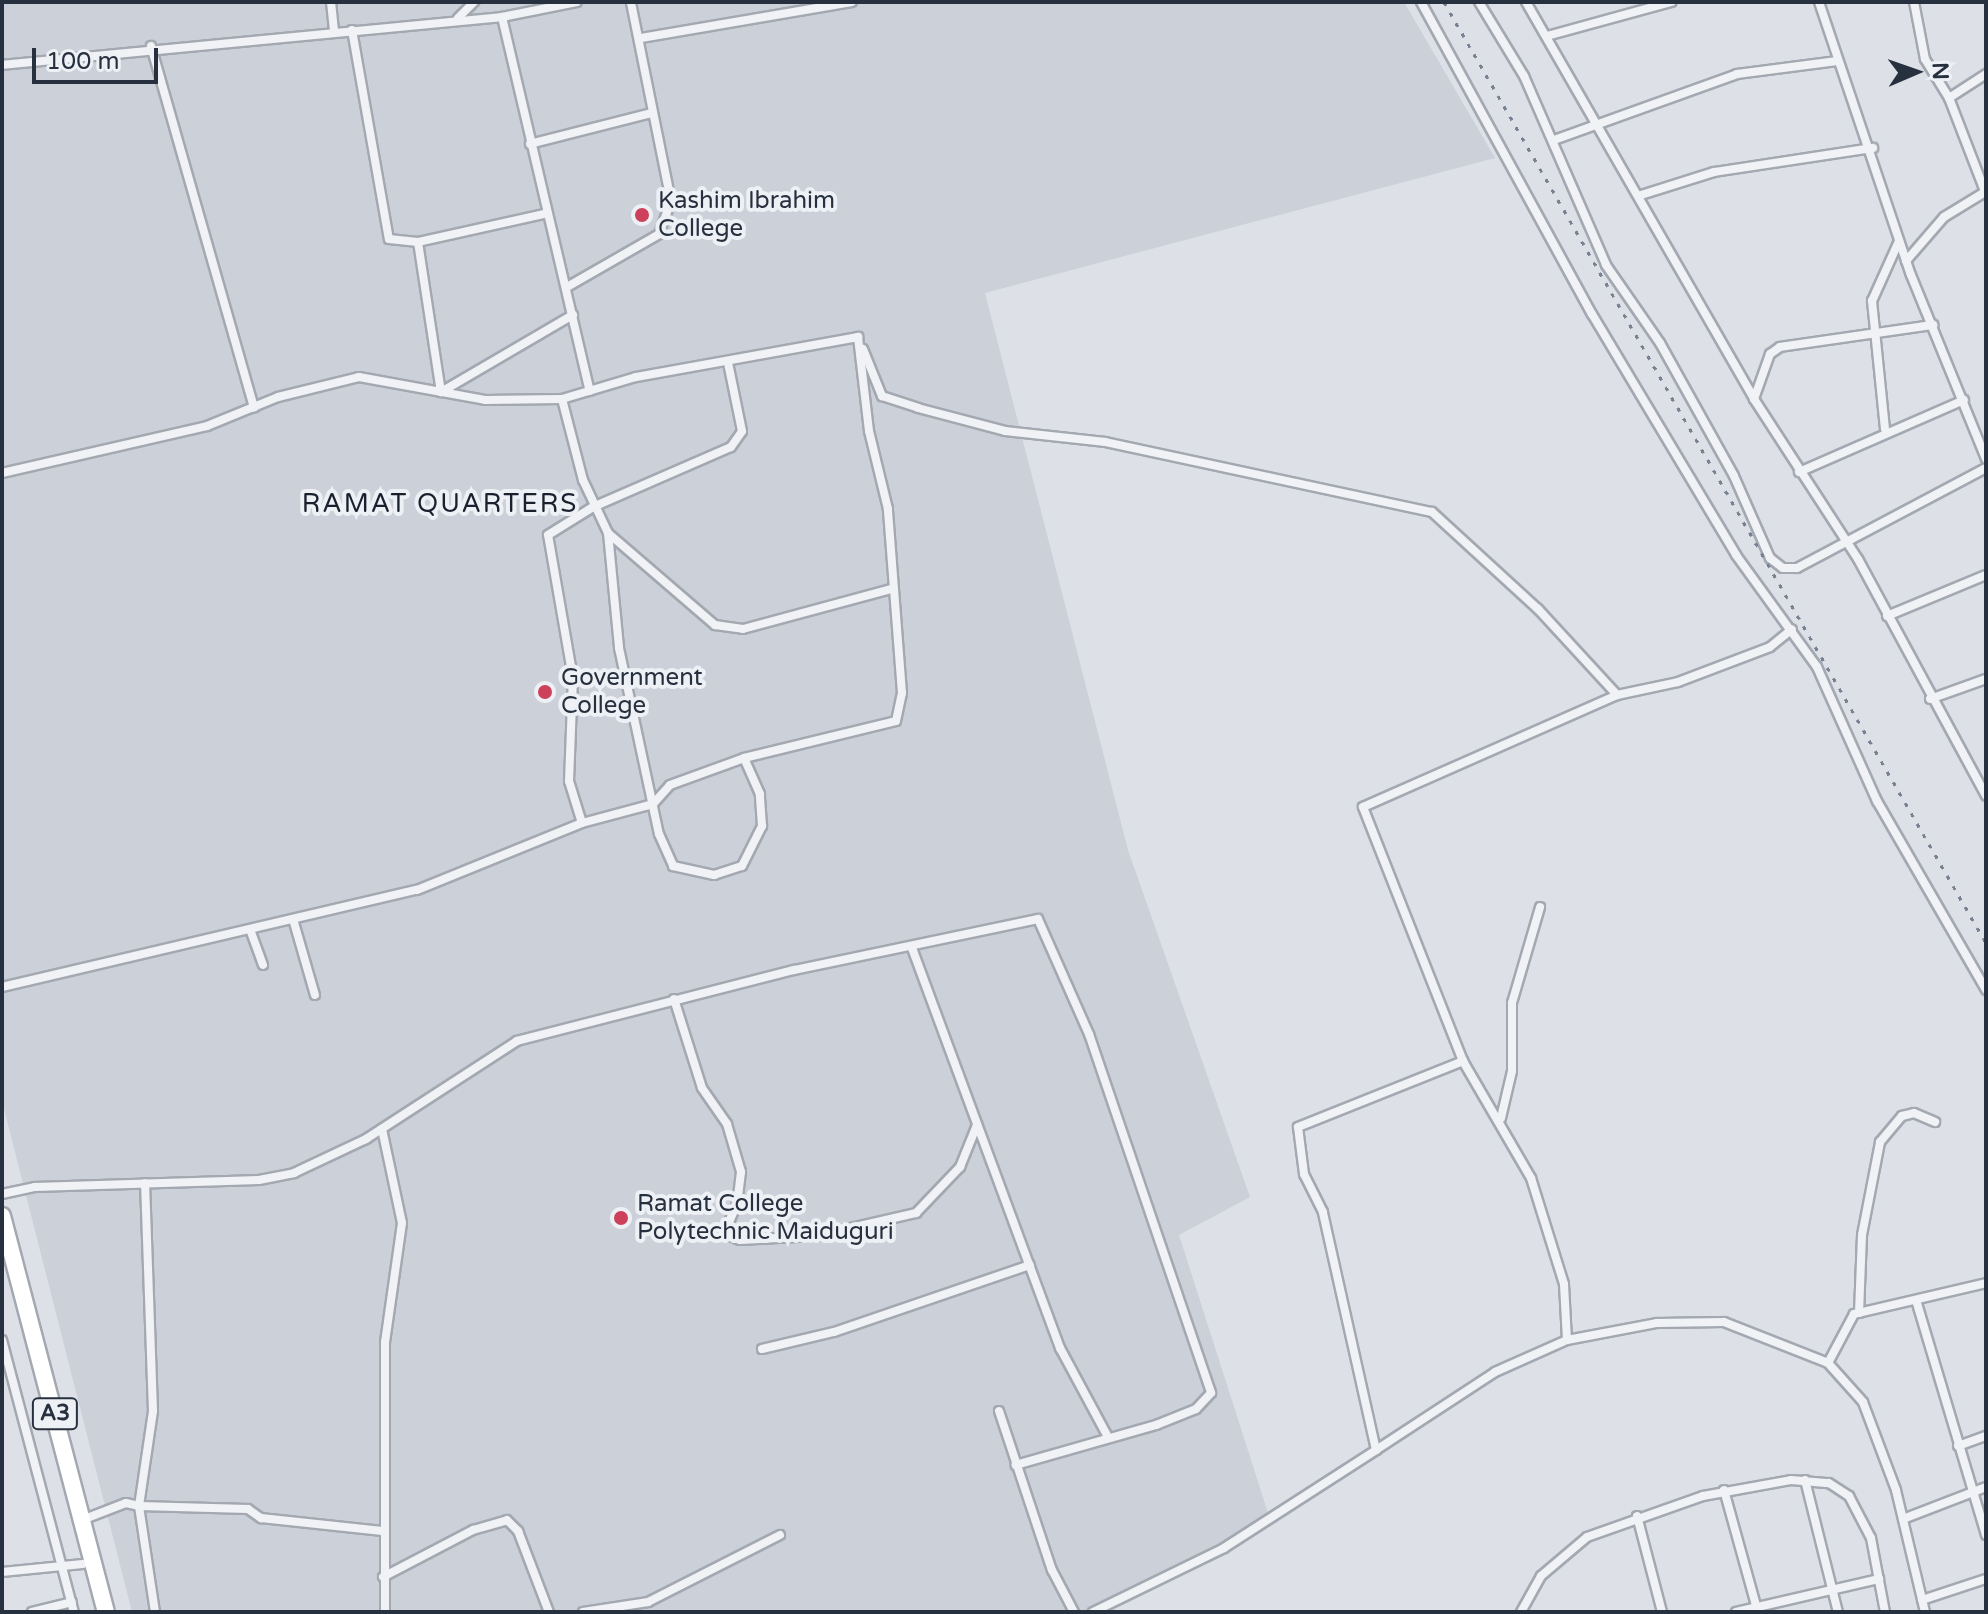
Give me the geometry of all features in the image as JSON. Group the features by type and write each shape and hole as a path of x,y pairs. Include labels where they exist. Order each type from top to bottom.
{"highway":[{"name":"A3","path":"2,1216 106,1612"},
{"name":"A3","path":"2,1252 95,1612"}],"street":[{"path":"331,2 334,31"},
{"path":"457,18 474,2"},
{"path":"2,65 151,46 457,18 502,17 577,2"},
{"path":"567,287 659,234 671,201 652,113 641,38 631,2"},
{"path":"641,38 852,2"},
{"path":"1421,2 1592,314 1736,555 1817,667 1877,801 1986,990"},
{"path":"1479,2 1554,140 1606,265 1660,343 1751,509 1770,558 1783,568 1797,568 1986,468"},
{"path":"1526,2 1641,195 1754,399 1887,616 1930,699 1983,782 1986,796"},
{"path":"1547,36 1671,2"},
{"path":"1819,2 1837,61 1873,148 1906,261 1986,459"},
{"path":"1906,261 1944,217 1986,193 1949,98 1925,59 1914,2"},
{"path":"502,17 544,214 567,287 590,391"},
{"path":"352,30 380,211 389,239 418,242 544,214"},
{"path":"151,46 254,408"},
{"path":"1554,140 1597,120 1737,74 1837,61"},
{"path":"1949,98 1986,74"},
{"path":"530,144 559,141 652,113"},
{"path":"1641,195 1714,172 1873,148"},
{"path":"1976,167 1986,163"},
{"path":"1885,429 1872,301 1899,241"},
{"path":"418,242 441,392"},
{"path":"441,392 573,315"},
{"path":"1754,399 1770,354 1780,347 1877,330 1933,325"},
{"path":"858,337 882,396 918,408 1005,431 1119,445 1432,512 1538,609 1617,695"},
{"path":"2,473 207,426 254,408 359,377 485,400 562,399 858,337"},
{"path":"2,987 251,932 459,878 582,823 653,804 670,785 744,758 896,721 902,693 891,589 888,509 869,431 858,337"},
{"path":"582,823 569,781 573,678 567,629 546,541 593,507 731,447 742,431 728,363"},
{"path":"562,399 593,507 608,533 715,625 734,629 891,589"},
{"path":"1799,472 1885,429 1964,400"},
{"path":"608,533 619,648 666,859 687,871 730,875 742,866 762,826 760,794 744,758"},
{"path":"1887,616 1986,575"},
{"path":"1567,1340 1564,1284 1549,1227 1501,1119 1463,1061 1363,807 1617,695 1678,682 1770,647 1792,629"},
{"path":"1930,699 1986,679"},
{"path":"1501,1119 1512,1071 1512,1003 1540,907"},
{"path":"293,919 315,995"},
{"path":"2,1194 145,1183 259,1180 294,1173 382,1129 517,1041 674,999 1038,919 1089,1034 1168,1281 1210,1382 1208,1402 1196,1409 1016,1465"},
{"path":"251,932 263,965"},
{"path":"912,948 1079,1392 1108,1437"},
{"path":"674,999 702,1088 727,1124 741,1172 737,1204 724,1233 740,1240 816,1236 916,1213 960,1167 977,1125"},
{"path":"1376,1450 1323,1212 1304,1174 1298,1127 1463,1061"},
{"path":"1859,1313 1862,1235 1880,1142 1902,1116 1914,1113 1935,1122"},
{"path":"382,1129 402,1223 386,1329 382,1531 385,1612"},
{"path":"145,1183 153,1411 139,1506 155,1612"},
{"path":"762,1349 834,1332 1030,1265"},
{"path":"1828,1363 1848,1320 1859,1313 1986,1283"},
{"path":"1916,1300 1986,1535"},
{"path":"1093,1612 1224,1548 1495,1372 1567,1340 1657,1323 1724,1322 1828,1363 1863,1402 1903,1519 1925,1612"},
{"path":"2,1340 74,1612"},
{"path":"999,1411 1052,1570 1074,1612"},
{"path":"1958,1446 1986,1436"},
{"path":"1805,1480 1838,1612"},
{"path":"1521,1612 1541,1576 1587,1537 1637,1516 1724,1490 1805,1480 1829,1483 1849,1496 1871,1538 1885,1612"},
{"path":"1903,1519 1986,1487"},
{"path":"1724,1490 1757,1610"},
{"path":"82,1520 126,1503 248,1509 261,1518 382,1531"},
{"path":"1637,1516 1662,1612"},
{"path":"383,1577 473,1530 507,1520 518,1531 549,1612"},
{"path":"583,1612 648,1602 780,1535"},
{"path":"2,1572 83,1564"},
{"path":"1736,1612 1757,1610 1879,1579"},
{"path":"1922,1600 1986,1579"},
{"path":"32,1612 72,1602"}],"shaded area":[{"path":"2,2 1404,2 1495,158 985,293 1128,850 1250,1197 1179,1235 1269,1516 1092,1612 132,1612 2,1101"}],"railway":[{"path":"1444,2 1986,943"}],"place":[{"name":"Kashim Ibrahim College","path":"642,215"},
{"name":"Government College","path":"545,692"},
{"name":"Ramat College Polytechnic Maiduguri","path":"621,1218"}],"district":[{"name":"RAMAT QUARTERS","path":"440,504"}]}
